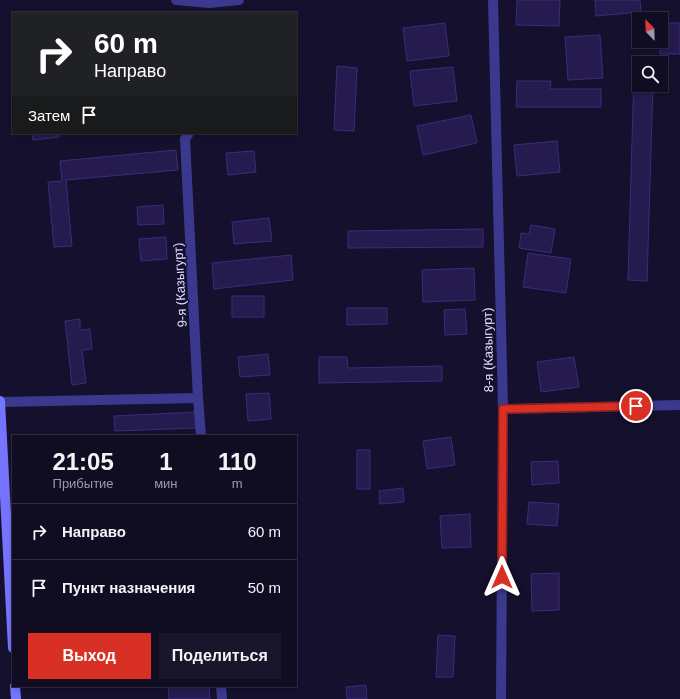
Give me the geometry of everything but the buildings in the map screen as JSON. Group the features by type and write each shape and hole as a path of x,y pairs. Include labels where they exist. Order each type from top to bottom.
{"main road":[{"path":"0,402 12,629"},
{"path":"15,687 16,699"}],"street":[{"path":"176,0 210,8 239,0"},
{"name":"8-я (Казыгурт)","path":"493,0 503,409 501,699"},
{"name":"9-я (Казыгурт)","path":"188,134 185,139 198,398 202,435"},
{"path":"0,402 198,398"},
{"path":"503,409 680,405"},
{"path":"221,687 222,699"}],"route":[{"path":"502,577 503,409 636,406"}]}
